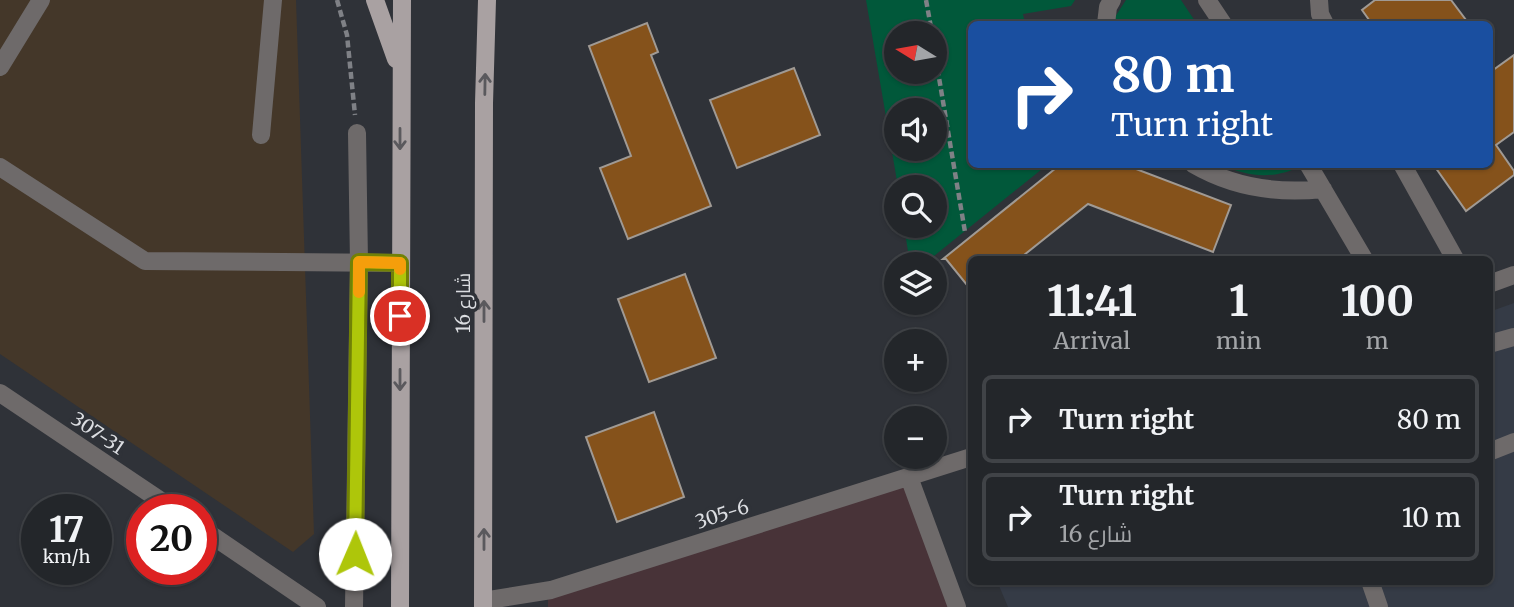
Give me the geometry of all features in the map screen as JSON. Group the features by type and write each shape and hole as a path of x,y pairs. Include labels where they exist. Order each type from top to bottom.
{"main road":[{"path":"375,0 401,71"},
{"path":"400,607 402,0"},
{"name":"شارع 16","path":"483,604 484,103 487,0"}],"street":[{"path":"0,66 40,0"},
{"path":"261,135 273,0"},
{"path":"1106,21 1112,0"},
{"path":"1207,0 1221,21"},
{"path":"1319,0 1324,21"},
{"path":"355,607 359,262 356,133"},
{"path":"0,167 145,261 400,263"},
{"path":"1201,168 1225,180 1256,188 1292,193 1324,189"},
{"path":"1311,168 1362,256"},
{"path":"1404,168 1453,256"},
{"path":"1493,283 1514,275"},
{"path":"1493,343 1514,337"},
{"name":"307-31","path":"0,393 151,494"},
{"path":"1493,450 1514,442"},
{"name":"305-6","path":"483,604 551,590 968,458"},
{"path":"909,477 957,607"},
{"path":"217,539 317,607"},
{"path":"1371,585 1379,607"}],"path":[{"path":"337,0 347,35 356,133"},
{"path":"926,0 930,21"},
{"path":"940,84 965,232"}],"shaded area":[{"path":"0,0 296,0 314,534 293,552 217,501 217,494 207,494 0,354"},
{"path":"1514,303 1514,607 1008,607 999,585 1493,585 1493,311"},
{"path":"909,477 957,607 548,607 548,592"}],"green space":[{"path":"866,0 1075,0 1071,6 1023,14 1024,21 968,21 968,168 1043,168 939,252 908,252 906,238 947,238 947,175 896,175 894,161 947,161 947,98 884,98 884,105"},
{"path":"1126,0 1181,0 1195,21 1116,21 1115,17"},
{"path":"1230,168 1292,170 1274,175 1240,172"}],"building":[{"path":"1375,0 1451,0 1467,21 1370,21 1362,10"},
{"path":"647,23 658,52 651,55 711,206 628,239 600,168 631,156 589,46"},
{"path":"1514,55 1514,132 1496,145 1514,175 1466,211 1436,168 1493,168 1493,70"},
{"path":"794,68 820,135 737,168 710,100"},
{"path":"1056,168 1134,168 1231,205 1213,252 1088,204 1023,256 968,256 968,286 947,260 947,256"},
{"path":"685,274 716,358 649,382 618,299"},
{"path":"654,412 684,497 617,522 586,437"}],"slow traffic":[{"path":"359,292 359,262 400,263 400,269"}],"route":[{"path":"355,554 359,262 400,263 400,316"}]}
